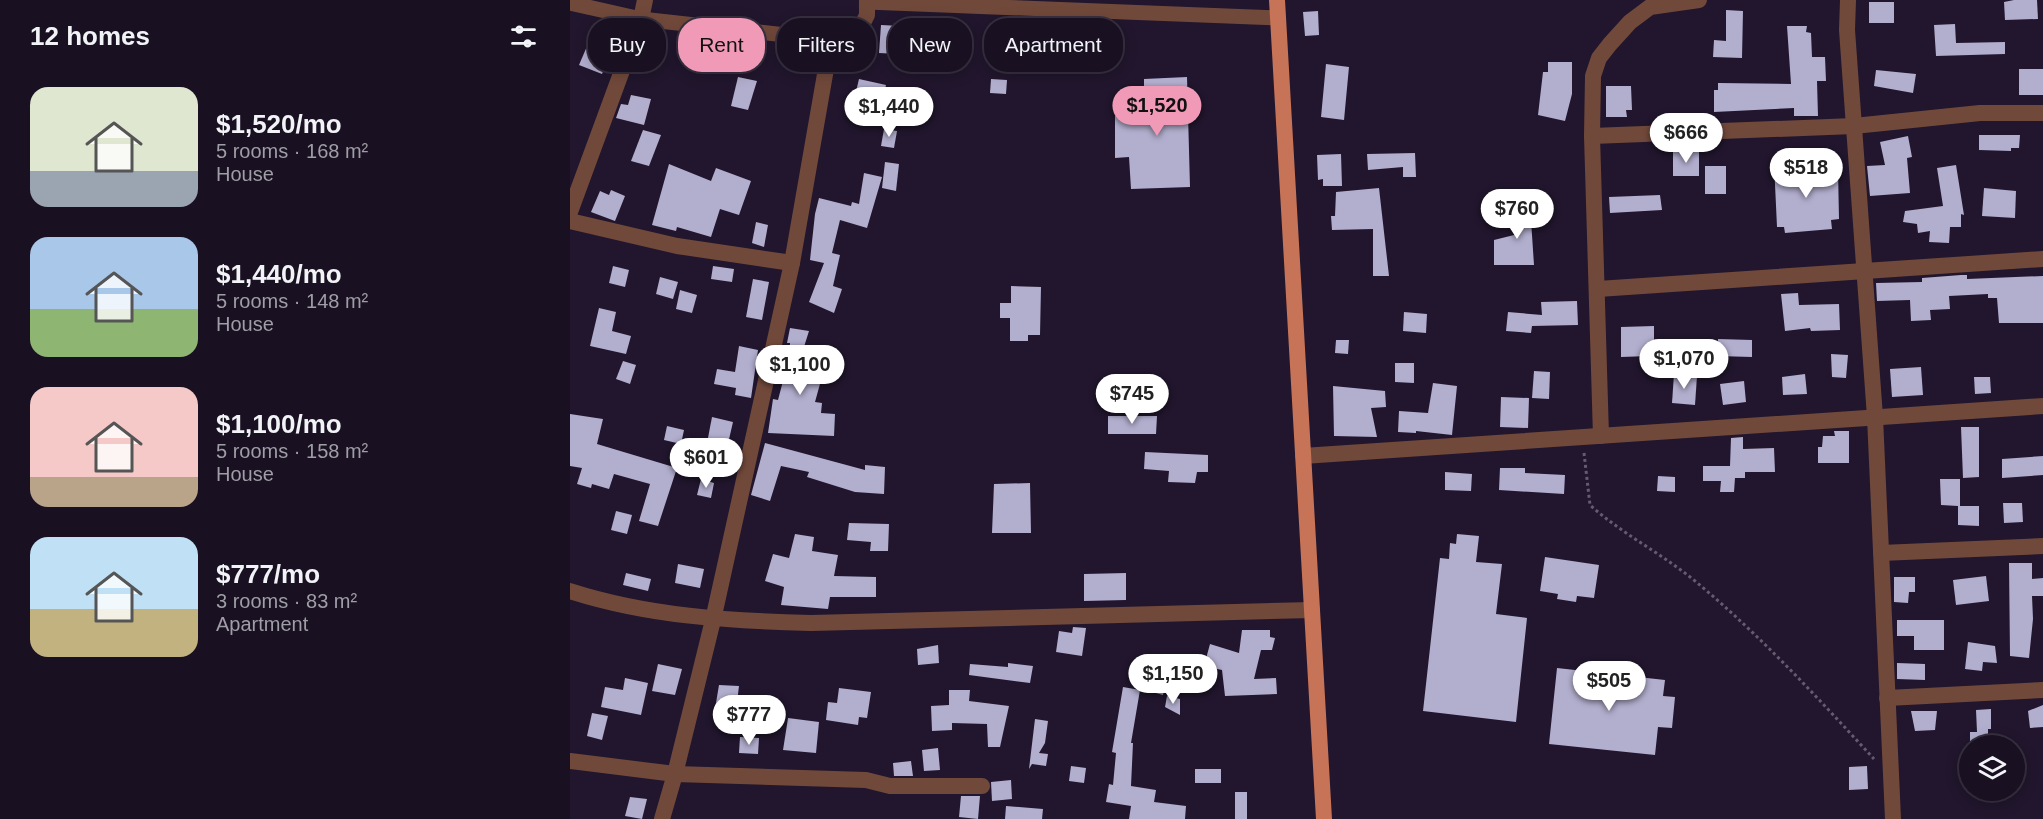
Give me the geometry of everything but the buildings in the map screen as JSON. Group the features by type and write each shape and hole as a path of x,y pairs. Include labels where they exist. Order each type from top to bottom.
{"main road":[{"path":"1277,0 1324,819"}],"street":[{"path":"641,18 645,0"},
{"path":"1601,436 1592,136 1593,76 1599,58 1630,22 1650,7 1699,0"},
{"path":"1848,0 1846,30 1875,417 1893,819"},
{"path":"866,18 867,1 1278,18"},
{"path":"570,3 637,18"},
{"path":"666,22 777,34"},
{"path":"570,212 622,72"},
{"path":"662,819 713,620 792,264 825,72"},
{"path":"1592,136 1854,126 1980,113 2043,113"},
{"path":"570,221 677,246 792,264"},
{"path":"1598,289 2043,259"},
{"path":"1303,456 2043,406"},
{"path":"1881,553 2043,546"},
{"path":"570,591 661,613 713,620 811,623 1312,610"},
{"path":"1887,698 2043,690"},
{"path":"570,761 675,774 866,780 890,786 982,786"}],"path":[{"path":"1582,437 1590,505 1613,526 1692,579 1726,608 1824,704 1891,778"}]}
